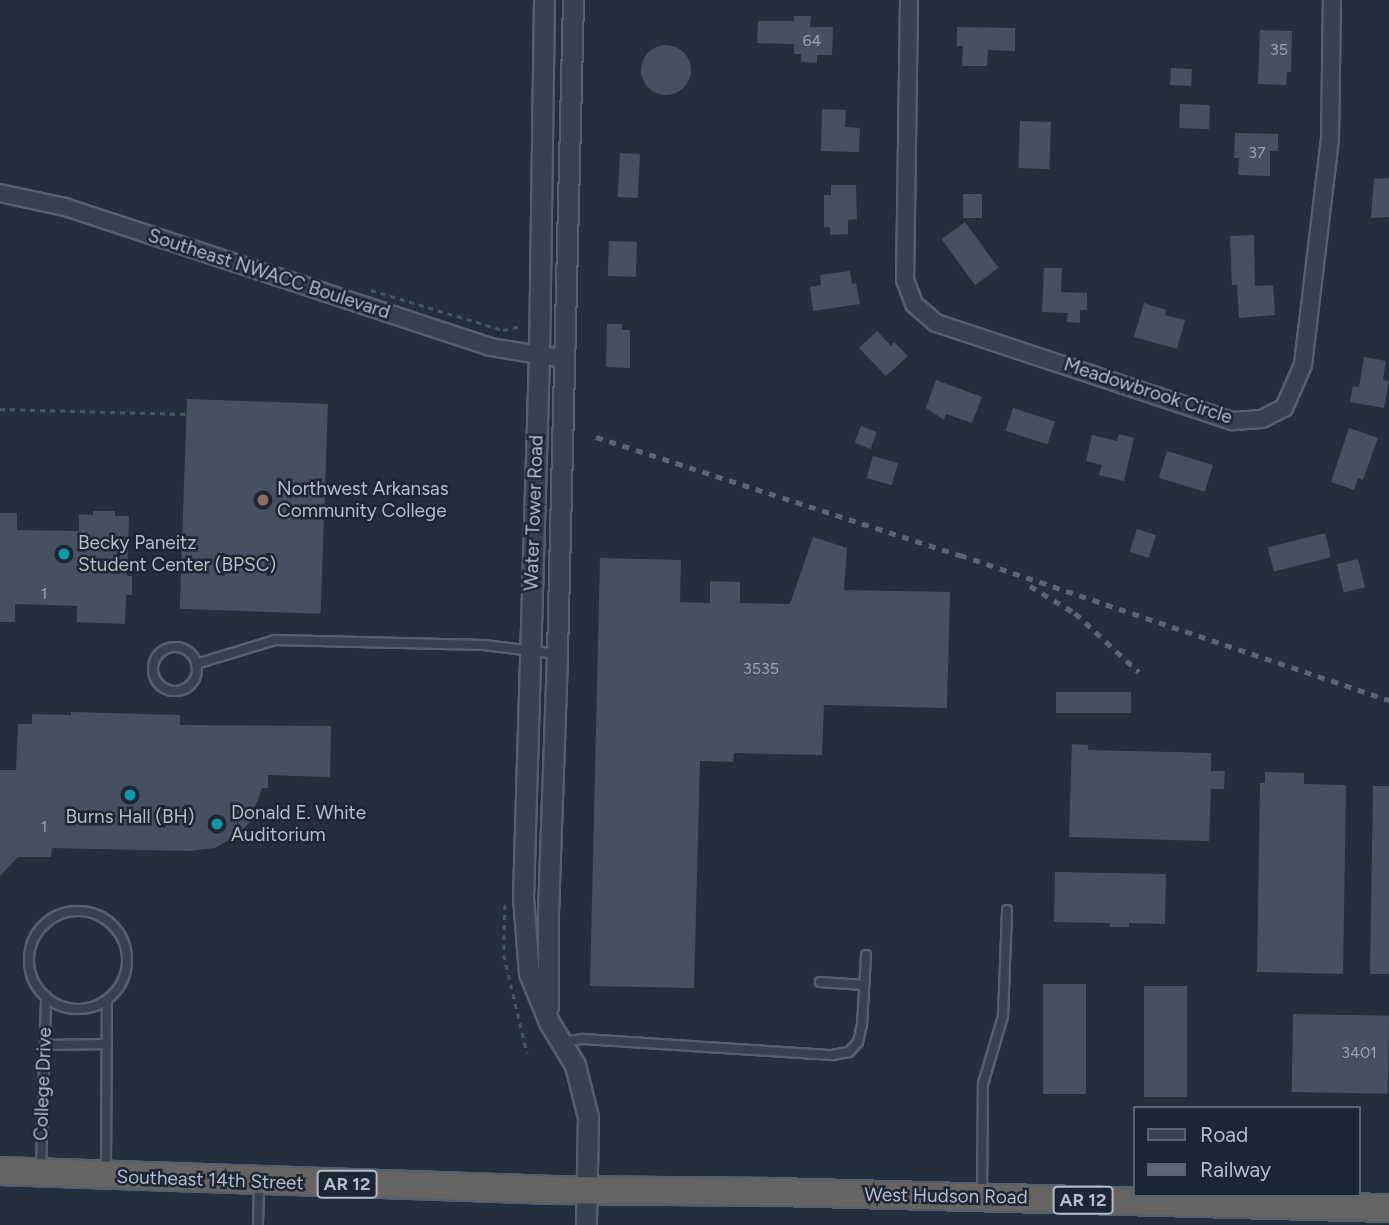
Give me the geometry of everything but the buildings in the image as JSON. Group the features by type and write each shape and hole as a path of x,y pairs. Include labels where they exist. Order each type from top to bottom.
{"highway":[{"name":"Southeast 14th Street","path":"0,1171 587,1191"},
{"name":"West Hudson Road","path":"587,1191 982,1197 1389,1208"}],"street":[{"name":"Water Tower Road","path":"544,0 538,355 523,897 529,974 549,1022 575,1065 589,1117 586,1225"},
{"name":"Water Tower Road","path":"549,1022 547,941 573,0"},
{"name":"Meadowbrook Circle","path":"909,0 905,280 914,304 936,323 1233,421 1262,419 1284,408 1303,365 1330,140 1332,0"},
{"name":"Southeast NWACC Boulevard","path":"0,193 65,207 491,347 564,359"}],"lane":[{"path":"196,664 275,640 484,645 557,654"},
{"path":"176,647 189,652 196,664 195,678 178,690 164,687 153,670 162,651 176,647"},
{"name":"College Drive","path":"84,911 112,924 122,936 127,953 122,982 107,1001 87,1008 72,1009 46,997 36,985 30,970 29,955 41,926 54,917 84,911"},
{"path":"982,1197 983,1084 1003,1016 1007,911"},
{"path":"561,1042 583,1039 832,1055 849,1052 858,1042 862,1025 866,955"},
{"path":"820,982 864,985"},
{"name":"College Drive","path":"41,1172 46,997"},
{"name":"College Drive","path":"106,1176 107,1001"},
{"path":"45,1045 107,1044"},
{"path":"258,1225 259,1181"}],"path":[{"path":"0,409 187,414"}],"railway":[{"path":"596,437 960,555 1389,700"},
{"path":"1030,586 1075,613 1139,672"}],"place":[{"name":"Northwest Arkansas Community College","path":"263,500"},
{"name":"Becky Paneitz Student Center (BPSC)","path":"64,554"},
{"name":"Burns Hall (BH)","path":"130,795"},
{"name":"Donald E. White Auditorium","path":"217,824"}]}
